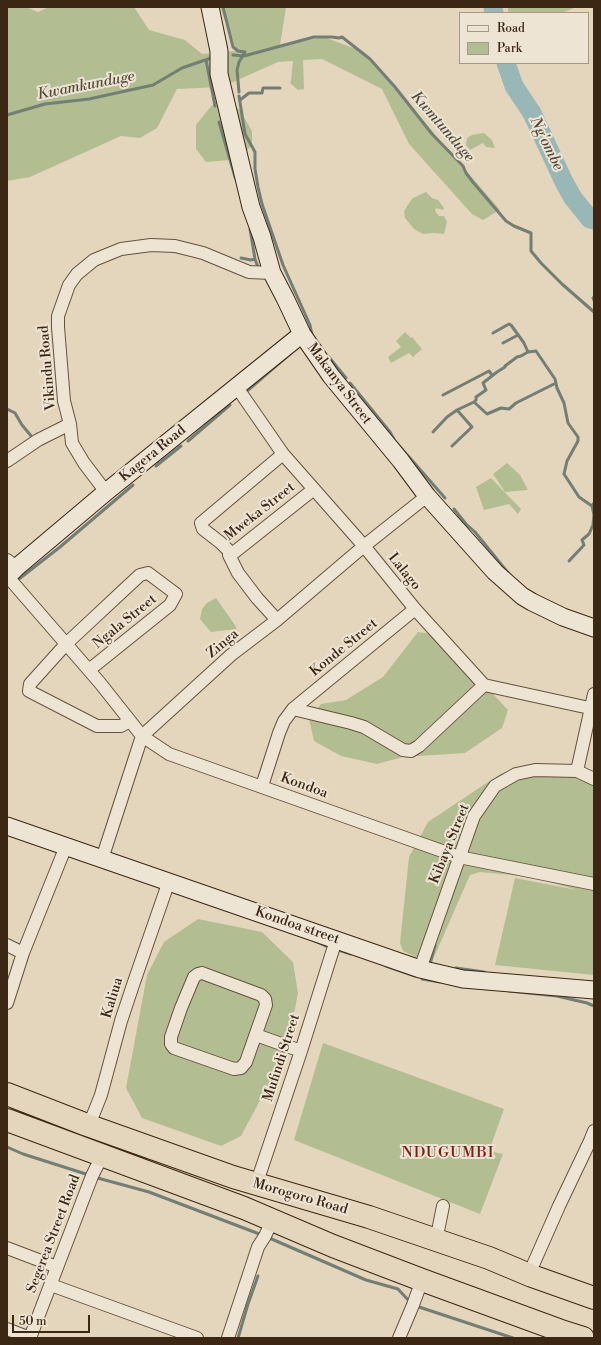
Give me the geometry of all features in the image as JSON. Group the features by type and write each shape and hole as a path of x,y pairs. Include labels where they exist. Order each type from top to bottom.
{"highway":[{"name":"Morogoro Road","path":"7,1094 87,1125 256,1185 369,1217 489,1258 527,1274 594,1298"},
{"name":"Morogoro Road","path":"7,1120 100,1160 244,1208 333,1246 583,1338"}],"street":[{"name":"Makanya Street","path":"210,7 219,51 220,74 250,207 262,237 272,273 302,334 330,376 401,461 427,496 495,572 522,596 552,612 594,628"},
{"name":"Vikindu Road","path":"106,492 84,463 72,443 70,424 64,401 58,316 69,285 77,274 94,260 121,249 151,245 174,246 204,253 249,272 272,273"},
{"name":"Kagera Road","path":"10,570 302,334"},
{"name":"Lalago","path":"236,386 283,454 364,546 415,609 484,685"},
{"path":"7,462 38,440 70,424"},
{"name":"Mweka Street","path":"283,454 201,523 204,529 232,554 314,489"},
{"name":"Zinga","path":"102,859 142,736 231,655 277,620 364,546 427,496"},
{"path":"230,553 229,555 238,573 257,598 277,620"},
{"name":"Kondoa","path":"10,570 66,644 142,736 169,754 459,857 594,884"},
{"name":"Ngala Street","path":"66,644 126,588 144,574 148,573 176,594 170,605 89,670"},
{"name":"Konde Street","path":"262,786 284,721 293,709 415,609"},
{"path":"66,644 30,684 29,691 97,726 121,726 130,720"},
{"path":"293,709 364,727 403,750 411,750 419,746 484,685 593,708"},
{"path":"594,694 593,708 577,770 594,780"},
{"name":"Kibaya Street","path":"420,969 474,816 495,786 516,774 535,770 577,770"},
{"name":"Kondoa street","path":"7,826 420,969 463,979 594,990"},
{"path":"7,1003 23,953 66,846"},
{"name":"Kaliua","path":"87,1125 94,1116 121,1021 169,881"},
{"name":"Mufindi Street","path":"256,1185 336,940"},
{"path":"7,945 23,953"},
{"path":"202,973 261,995 265,999 266,1005 256,1035 246,1062 241,1068 234,1069 174,1048 171,1044 171,1037 194,977 202,973"},
{"path":"256,1035 301,1051"},
{"path":"527,1274 533,1265 559,1206 593,1138"},
{"name":"Segerea Street Road","path":"30,1338 92,1176 100,1160"},
{"path":"433,1239 438,1231 443,1206"},
{"path":"228,1338 258,1247 272,1221"},
{"path":"7,1248 57,1267"},
{"path":"399,1338 422,1280"},
{"path":"51,1285 197,1338"},
{"path":"7,1329 30,1338"}],"green space":[{"path":"7,7 26,7 38,12 49,7 134,7 149,30 185,40 202,54 236,51 220,7 286,7 280,46 324,37 364,52 500,210 483,220 472,214 409,144 382,89 322,59 303,60 304,89 298,90 290,83 293,61 278,62 222,87 177,89 157,128 140,138 121,136 30,177 7,181"},
{"path":"508,7 577,7 564,12 508,12"},
{"path":"219,102 239,109 252,131 252,144 241,159 206,162 196,149 196,125 211,106"},
{"path":"484,133 492,140 495,148 486,147 483,143 470,150 466,145 467,138 472,135"},
{"path":"426,192 432,198 438,200 444,208 443,210 436,208 435,211 439,216 444,216 447,222 444,234 423,234 414,229 405,218 404,211 413,198"},
{"path":"405,332 411,338 412,337 422,349 413,357 409,353 391,363 388,357 401,347 396,341"},
{"path":"507,463 520,475 528,490 505,492 493,474"},
{"path":"491,478 521,509 518,514 509,504 484,510 476,487"},
{"path":"216,598 237,629 211,632 200,619 202,609 207,603"},
{"path":"418,632 438,635 508,710 502,728 465,753 403,757 377,764 341,756 314,741 309,719 321,704 346,700 383,677"},
{"path":"521,766 561,768 594,780 594,975 495,965 515,878 577,890 532,877 480,872 470,875 431,964 403,951 400,943 409,857 428,822 500,774"},
{"path":"198,919 262,932 293,962 298,993 287,1050 241,1136 221,1146 142,1118 126,1088 147,975 164,942"},
{"path":"323,1043 504,1109 489,1151 503,1154 480,1214 294,1140"}],"waterway":[{"path":"223,7 233,47 238,51 245,52 239,62 237,70 239,92"},
{"name":"Ng'ombe","path":"493,7 494,12"},
{"name":"Kwmtunduge","path":"233,55 244,56 314,37 342,37 370,59 395,87 432,134 463,166 472,181 506,221 531,233 531,251 562,284 594,312"},
{"name":"Kwamkunduge","path":"7,115 45,104 89,99 153,85 182,68 211,58 211,56"},
{"path":"206,60 215,106"},
{"name":"Ng'ombe","path":"506,64 514,86 532,113 564,182 573,198 590,219 594,220"},
{"path":"240,100 249,93 262,93 263,88 280,88"},
{"path":"239,96 245,134 255,152 255,169 262,204 283,265 310,325 312,335"},
{"path":"219,122 237,182"},
{"path":"250,229 255,259 259,270"},
{"path":"241,258 251,260 255,259"},
{"path":"493,333 509,324 511,325 524,343 528,352"},
{"path":"503,343 518,335"},
{"path":"474,402 476,397 486,390 483,383 517,357 528,352 536,351 555,379 557,388 564,403 568,423 578,437 578,441 567,461 564,474 579,497 592,506 594,503"},
{"path":"247,391 291,353"},
{"path":"328,356 346,378"},
{"path":"443,395 489,371 492,375"},
{"path":"350,383 390,432 395,441 445,498"},
{"path":"433,432 447,417 457,410 474,402 487,414 501,408 509,409 516,403 556,383"},
{"path":"188,441 230,405"},
{"path":"7,409 15,413 22,425 32,437"},
{"path":"452,446 472,427 457,410"},
{"path":"156,466 181,446"},
{"path":"19,579 60,547 133,485"},
{"path":"569,561 584,545 582,540 589,534 593,525 594,515 592,506"},
{"path":"454,509 509,574"},
{"path":"315,941 330,948"},
{"path":"432,965 430,964 435,945"},
{"path":"335,949 351,954"},
{"path":"386,966 415,976"},
{"path":"456,968 484,972"},
{"path":"422,979 440,982"},
{"path":"509,991 557,996 594,1006"},
{"path":"7,1147 23,1154 89,1175"},
{"path":"94,1177 149,1192 262,1235"},
{"path":"267,1237 366,1280 398,1289 410,1302"},
{"path":"238,1338 258,1276"},
{"path":"416,1306 513,1338"}],"district":[{"name":"NDUGUMBI","path":"448,1153"}]}
